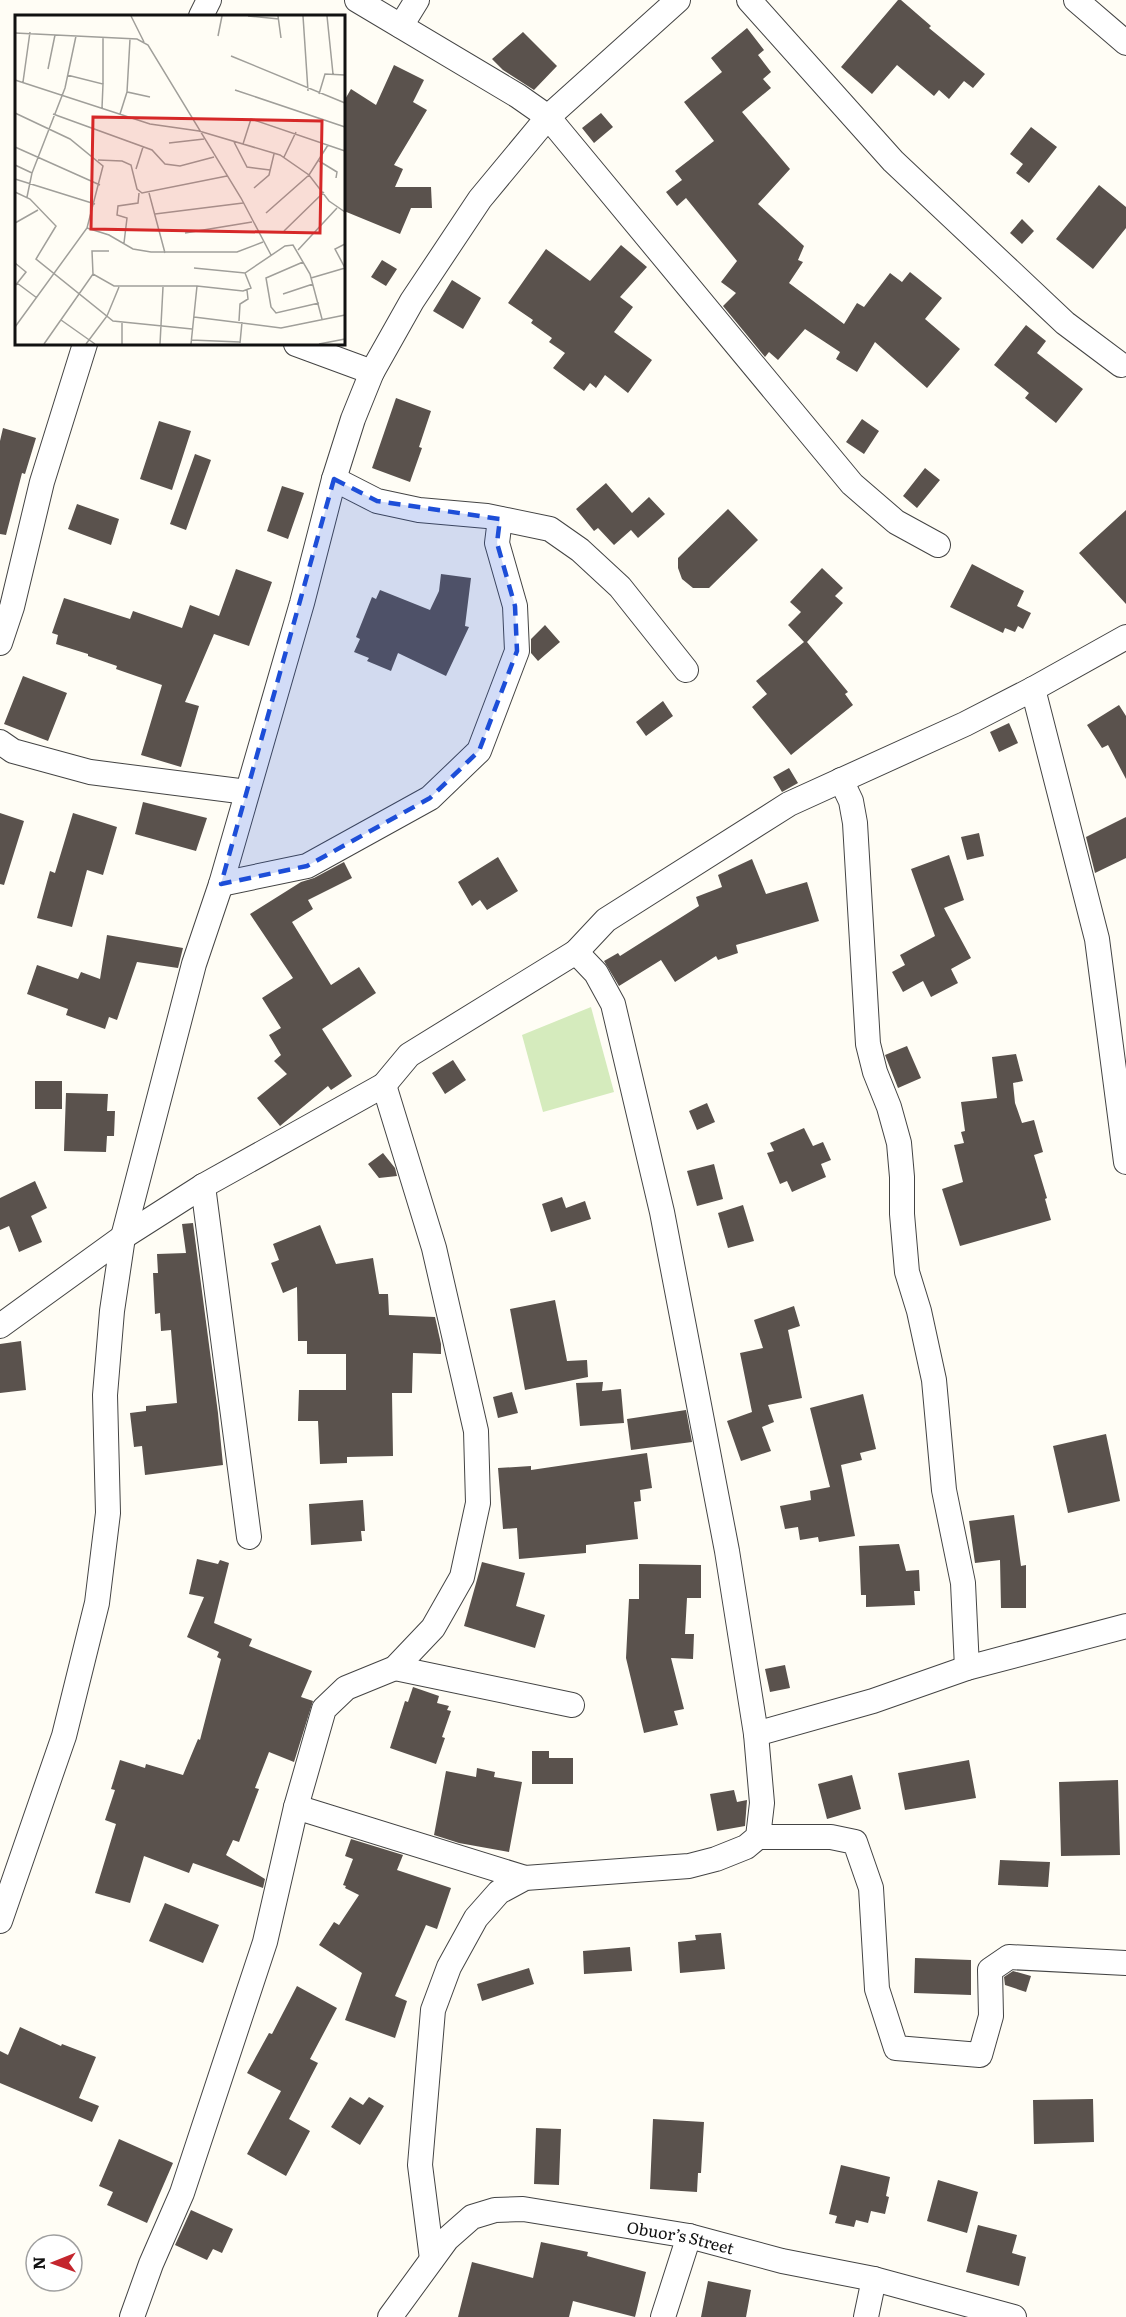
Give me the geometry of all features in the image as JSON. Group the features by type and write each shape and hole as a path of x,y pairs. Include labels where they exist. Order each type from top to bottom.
{"street":[{"path":"202,15 209,0"},
{"path":"357,0 519,96 548,117 852,484 896,522 938,545"},
{"path":"401,26 417,0"},
{"path":"0,1921 63,1736 97,1603 108,1513 105,1395 112,1311 123,1237 194,964 221,884 302,603 334,479 353,419 372,372 412,301 480,199 548,117 678,0"},
{"path":"749,0 893,161 1065,323 1121,365"},
{"path":"1076,0 1126,43"},
{"path":"0,643 12,607 42,482 85,345"},
{"path":"299,345 372,372"},
{"path":"334,479 377,501 419,510 500,519 550,529 580,550 620,587 686,670"},
{"path":"221,884 308,866 430,798 479,751 518,651 515,606 497,543 500,519"},
{"path":"0,1326 123,1237 203,1186 384,1085 409,1055 576,952 606,920 789,804 965,724 1126,637"},
{"path":"1033,689 1097,939 1126,1162"},
{"path":"0,742 13,751 90,772 247,792"},
{"path":"841,780 851,801 855,823 868,1044 899,1143 907,1272 919,1311 934,1380 944,1490 963,1583 967,1668"},
{"path":"576,952 596,973 613,1004 662,1212 727,1551 756,1734 762,1803 758,1837"},
{"path":"132,2317 151,2264 182,2193 265,1942 296,1807 324,1709 346,1688 395,1668 433,1628 462,1577 478,1503 476,1431 434,1248 384,1085"},
{"path":"203,1186 249,1537"},
{"path":"756,1734 873,1701 967,1668 1126,1626"},
{"path":"395,1668 572,1706"},
{"path":"296,1807 525,1878 689,1866 716,1859 746,1847 758,1837 831,1837 855,1842 871,1888 877,1989 896,2048 980,2055 991,2016 990,1970 1009,1958 1126,1963"},
{"path":"432,2259 420,2165 433,2010 449,1966 476,1918 499,1892 525,1878"},
{"name":"Obuor’s Street","path":"390,2317 447,2239 472,2217 495,2210 523,2209 689,2236 782,2261 874,2279 1014,2317"},
{"path":"663,2317 689,2236"},
{"path":"866,2317 874,2279"}],"highlighted area":[{"path":"334,479 377,501 500,519 497,543 515,606 517,651 479,751 430,798 307,866 221,884"}],"green space":[{"path":"591,1007 614,1092 543,1112 522,1035"}],"building":[{"path":"898,0 901,0 931,26 929,28 985,74 973,88 964,81 949,99 939,90 934,96 897,65 872,94 841,67"},
{"path":"747,28 764,50 758,55 771,72 763,79 771,88 742,112 790,169 758,204 804,246 798,260 803,262 789,283 844,324 857,303 864,307 890,273 902,282 910,272 942,298 925,319 960,349 927,388 875,342 857,372 836,359 840,352 805,329 778,360 769,352 765,357 723,306 736,293 721,282 737,261 686,198 677,206 666,192 682,180 675,171 714,141 684,102 722,72 711,58"},
{"path":"523,32 557,66 534,90 503,70 492,59"},
{"path":"394,65 424,80 413,102 427,110 394,165 403,169 395,187 431,187 432,208 411,208 400,234 345,211 345,99 351,89 376,105"},
{"path":"601,113 613,127 594,143 582,128"},
{"path":"1031,127 1057,147 1029,183 1016,173 1023,164 1010,154"},
{"path":"1099,185 1126,207 1126,228 1093,269 1056,239"},
{"path":"1022,219 1034,231 1022,244 1010,233"},
{"path":"621,245 647,267 620,297 633,307 614,332 652,360 628,393 605,375 596,388 590,383 584,391 553,368 565,353 549,342 552,338 531,323 533,320 508,303 546,249 590,281"},
{"path":"382,260 397,269 386,286 371,277"},
{"path":"452,280 481,298 463,329 433,311"},
{"path":"1026,325 1046,341 1037,353 1083,389 1056,423 1025,398 1029,393 994,365"},
{"path":"396,398 431,411 419,447 422,448 410,482 372,468"},
{"path":"862,419 879,431 864,454 846,442"},
{"path":"159,421 191,431 172,490 140,479"},
{"path":"3,428 36,438 25,474 22,473 6,535 0,534 0,441"},
{"path":"195,454 211,460 186,530 170,524"},
{"path":"925,468 940,480 917,508 903,496"},
{"path":"606,483 632,513 649,497 665,514 638,538 631,530 614,545 598,528 594,531 576,509"},
{"path":"282,486 304,493 288,539 267,531"},
{"path":"77,504 119,519 111,545 68,529"},
{"path":"728,509 758,540 709,588 693,588 682,579 678,568 678,558"},
{"path":"1126,510 1126,604 1079,553"},
{"path":"972,564 1024,591 1017,606 1031,613 1023,629 1018,626 1015,632 1005,628 1003,633 950,607"},
{"path":"822,568 843,588 835,596 843,603 807,642 848,692 845,694 853,705 791,755 752,707 767,694 756,681 804,642 788,625 801,612 790,602"},
{"path":"236,569 272,582 249,646 214,634 185,702 199,706 181,767 141,755 162,685 116,669 117,666 88,656 88,654 56,644 58,635 52,633 64,598 130,619 133,611 182,628 190,605 219,616"},
{"path":"441,574 471,578 465,626 469,627 446,676 398,653 391,671 367,661 369,658 354,652 360,639 356,637 372,597 376,599 380,590 430,610 439,591"},
{"path":"545,625 560,642 538,661 531,653 531,639"},
{"path":"23,676 67,693 48,741 4,724"},
{"path":"663,701 673,716 646,736 636,722"},
{"path":"1119,705 1126,716 1126,779 1108,745 1102,748 1087,725"},
{"path":"1009,723 1018,743 999,752 990,732"},
{"path":"789,768 798,783 782,792 773,777"},
{"path":"143,802 207,818 196,851 135,834"},
{"path":"0,813 24,821 4,885 0,884"},
{"path":"73,813 117,827 103,875 87,870 72,927 37,918 50,871 55,873"},
{"path":"1126,817 1126,858 1095,873 1086,837"},
{"path":"979,833 984,856 967,860 961,837"},
{"path":"949,855 964,900 944,908 971,958 951,969 958,983 931,997 923,981 903,992 892,972 905,965 900,955 935,936 911,869"},
{"path":"498,857 518,891 487,910 480,900 472,906 458,882"},
{"path":"752,859 766,894 807,882 819,921 736,945 738,953 718,960 716,956 675,982 661,960 619,986 604,961 618,953 620,956 699,906 696,897 722,887 718,875"},
{"path":"344,862 352,878 308,900 313,909 292,922 331,985 359,967 376,993 322,1029 352,1076 331,1090 328,1086 280,1126 257,1098 287,1074 274,1061 281,1055 269,1035 281,1028 262,998 293,978 250,914 301,882 314,878"},
{"path":"107,935 183,948 178,968 137,962 117,1020 109,1017 105,1029 66,1015 68,1009 27,994 37,965 78,979 81,972 100,979"},
{"path":"907,1046 921,1078 898,1088 885,1055"},
{"path":"1016,1054 1023,1081 1013,1083 1015,1103 1022,1123 1034,1120 1043,1152 1034,1155 1051,1220 960,1246 942,1189 963,1182 954,1145 964,1143 961,1132 965,1131 961,1102 997,1098 992,1057"},
{"path":"453,1060 466,1080 445,1094 432,1073"},
{"path":"35,1081 62,1081 62,1109 35,1109"},
{"path":"66,1093 108,1094 107,1111 115,1111 114,1136 107,1136 106,1152 64,1151"},
{"path":"707,1103 715,1122 697,1130 689,1111"},
{"path":"804,1128 813,1146 823,1142 831,1160 821,1164 826,1177 792,1192 787,1181 780,1184 767,1153 774,1151 770,1143"},
{"path":"383,1153 395,1168 397,1176 379,1178 368,1164"},
{"path":"714,1164 723,1199 697,1206 687,1171"},
{"path":"35,1181 47,1208 31,1216 42,1242 19,1252 9,1226 0,1230 0,1198"},
{"path":"562,1197 566,1208 585,1201 591,1219 551,1232 542,1204"},
{"path":"743,1205 754,1241 728,1248 718,1213"},
{"path":"193,1223 223,1465 145,1475 142,1446 134,1447 130,1413 146,1411 146,1406 177,1403 171,1330 161,1331 160,1313 155,1314 153,1273 158,1273 157,1254 186,1253 182,1224"},
{"path":"320,1225 336,1264 373,1258 379,1294 388,1294 389,1315 435,1317 441,1354 413,1353 412,1393 392,1393 393,1456 347,1457 347,1463 320,1464 318,1421 298,1421 299,1390 346,1390 346,1354 307,1354 307,1341 298,1341 297,1287 283,1293 271,1263 279,1260 273,1244"},
{"path":"555,1300 567,1361 587,1360 588,1377 525,1390 510,1309"},
{"path":"794,1306 800,1326 788,1330 802,1398 768,1405 774,1422 762,1427 771,1451 741,1461 727,1421 752,1412 740,1353 763,1348 754,1320"},
{"path":"21,1341 26,1390 0,1393 0,1344"},
{"path":"603,1382 602,1391 621,1389 624,1423 580,1426 576,1383"},
{"path":"512,1392 518,1413 498,1418 493,1397"},
{"path":"863,1394 876,1449 860,1453 862,1460 841,1465 855,1536 819,1542 818,1537 800,1540 798,1527 785,1529 780,1506 811,1500 810,1491 830,1487 810,1408"},
{"path":"686,1410 692,1442 631,1450 627,1419"},
{"path":"1106,1434 1120,1501 1068,1513 1053,1446"},
{"path":"647,1453 652,1488 640,1490 641,1501 634,1502 638,1539 586,1545 586,1553 519,1559 517,1528 503,1529 498,1468 531,1466 531,1470"},
{"path":"363,1500 365,1531 361,1531 362,1541 311,1545 309,1504"},
{"path":"1014,1515 1021,1566 1026,1565 1026,1608 1001,1608 1000,1560 975,1563 969,1521"},
{"path":"899,1544 906,1571 919,1570 920,1591 914,1591 915,1605 866,1607 866,1595 861,1595 859,1546"},
{"path":"197,1559 218,1564 220,1560 229,1563 214,1623 252,1639 249,1646 312,1671 301,1697 313,1701 294,1762 269,1752 255,1788 259,1789 239,1842 233,1840 226,1855 265,1879 263,1888 193,1863 189,1873 144,1856 130,1903 95,1893 116,1824 105,1820 115,1790 111,1789 120,1760 145,1768 146,1764 183,1775 198,1739 200,1740 221,1659 217,1657 219,1652 187,1637 204,1597 189,1594"},
{"path":"482,1562 525,1573 516,1606 545,1615 535,1648 464,1626"},
{"path":"639,1564 701,1565 701,1598 687,1598 685,1634 694,1634 693,1659 671,1658 684,1709 674,1711 678,1725 644,1733 626,1658 629,1599 639,1599"},
{"path":"785,1665 790,1688 770,1692 765,1669"},
{"path":"413,1687 439,1696 437,1703 449,1706 447,1710 451,1711 436,1764 390,1748 405,1701 408,1702"},
{"path":"532,1751 549,1751 549,1758 573,1758 573,1784 532,1784"},
{"path":"969,1760 976,1798 905,1810 898,1773"},
{"path":"477,1768 495,1772 494,1777 522,1782 509,1852 459,1843 434,1835 446,1771 476,1777"},
{"path":"852,1775 861,1809 827,1819 818,1784"},
{"path":"1118,1780 1120,1855 1061,1856 1059,1782"},
{"path":"734,1790 737,1802 747,1800 745,1826 717,1831 710,1794"},
{"path":"351,1839 403,1855 397,1870 451,1888 437,1929 426,1925 395,1996 407,2001 395,2038 345,2020 362,1973 319,1945 334,1922 339,1925 359,1895 343,1885 353,1859 345,1856"},
{"path":"1000,1860 1050,1862 1048,1887 998,1885"},
{"path":"165,1903 219,1925 203,1963 149,1941"},
{"path":"721,1933 725,1969 680,1973 678,1942 696,1940 695,1935"},
{"path":"630,1947 632,1971 584,1974 583,1951"},
{"path":"915,1958 971,1960 971,1995 914,1993"},
{"path":"529,1968 534,1984 482,2001 477,1984"},
{"path":"1013,1971 1031,1976 1026,1992 1005,1985 1004,1977"},
{"path":"297,1986 337,2008 310,2059 318,2063 289,2119 310,2131 286,2176 247,2154 281,2091 247,2073 269,2033 272,2034"},
{"path":"20,2027 61,2046 62,2044 96,2057 79,2098 99,2106 92,2122 0,2083 0,2051 8,2055"},
{"path":"350,2097 363,2105 369,2097 384,2106 360,2145 331,2127"},
{"path":"1093,2099 1094,2142 1034,2144 1033,2100"},
{"path":"653,2119 704,2122 701,2173 698,2173 697,2192 650,2189"},
{"path":"536,2128 561,2129 559,2185 534,2184"},
{"path":"119,2139 173,2163 147,2223 107,2205 113,2192 99,2186"},
{"path":"841,2165 890,2177 885,2214 871,2211 868,2223 856,2220 854,2227 835,2223 837,2216 829,2214"},
{"path":"938,2180 978,2192 967,2233 927,2221"},
{"path":"191,2210 233,2229 222,2253 213,2249 207,2260 175,2245"},
{"path":"978,2225 1017,2235 1012,2253 1026,2257 1019,2286 966,2272"},
{"path":"541,2242 588,2252 587,2256 646,2272 635,2317 573,2301 569,2317 458,2317 472,2262 533,2278"},
{"path":"708,2281 751,2290 746,2317 701,2317"}]}
